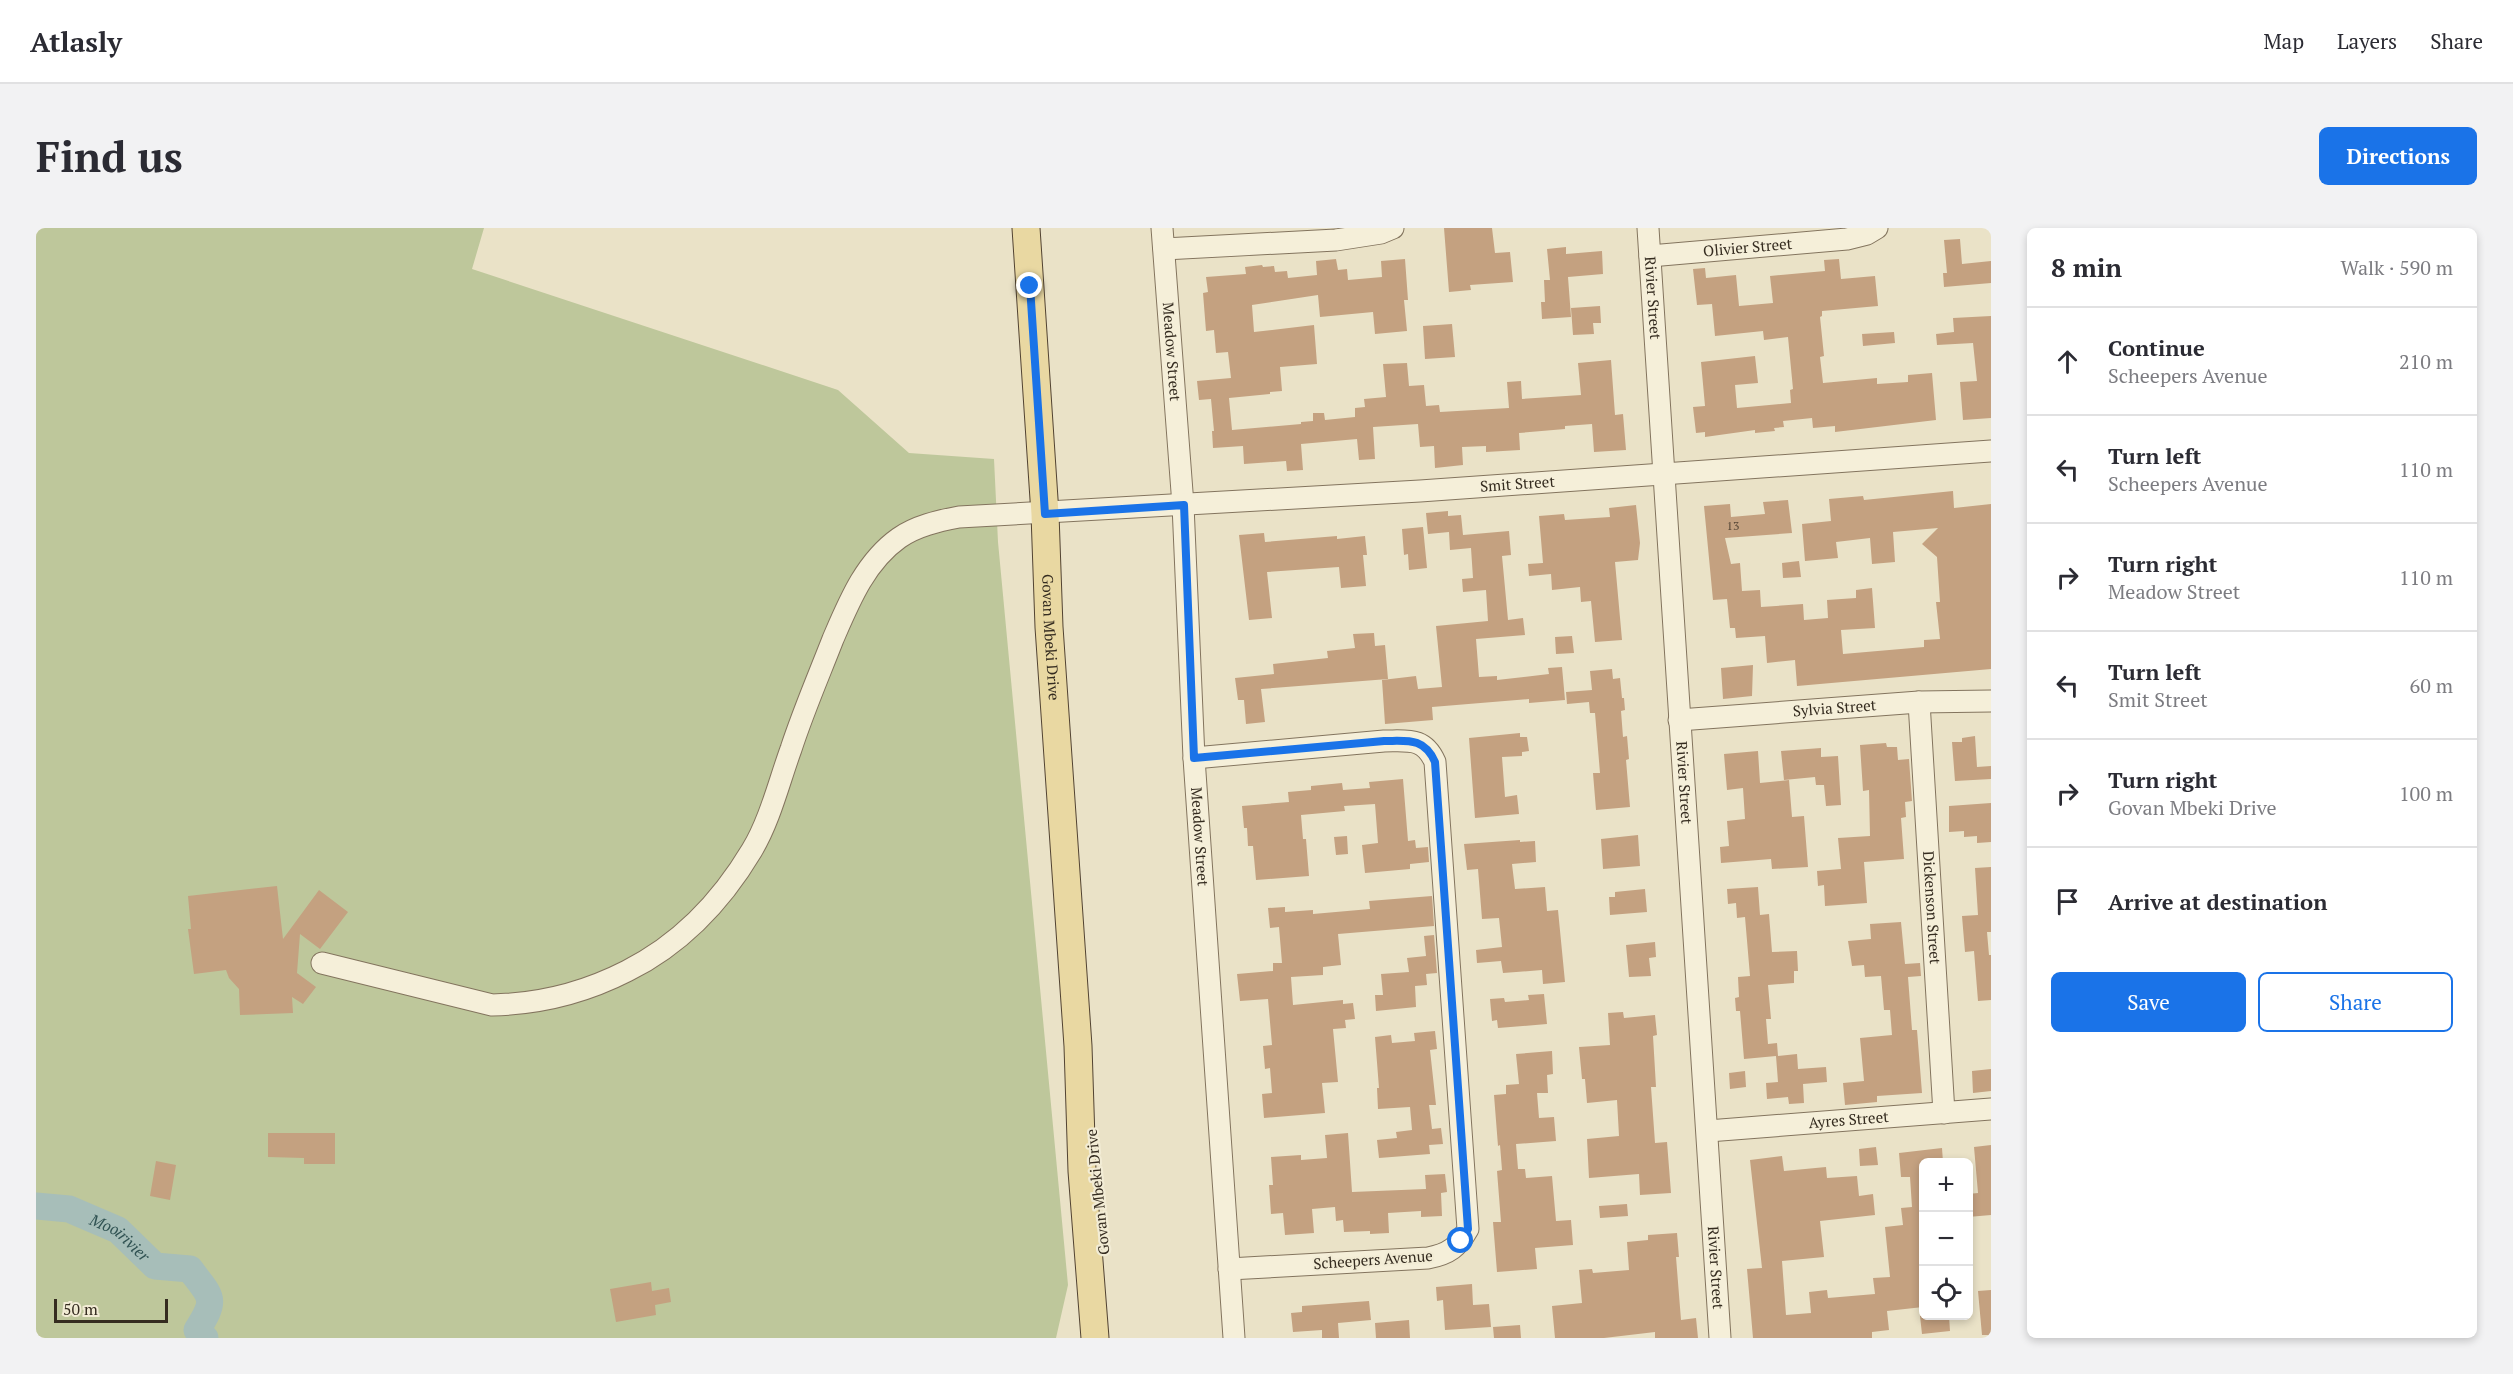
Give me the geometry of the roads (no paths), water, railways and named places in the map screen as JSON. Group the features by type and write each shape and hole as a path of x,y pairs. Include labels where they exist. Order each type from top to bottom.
{"main road":[{"name":"Govan Mbeki Drive","path":"1026,228 1045,514 1049,627 1078,1046 1082,1172 1095,1338"},
{"name":"Govan Mbeki Drive","path":"1078,1046 1089,1101 1112,1338"}],"street":[{"path":"1163,238 1336,240 1381,233 1393,228"},
{"name":"Rivier Street","path":"1648,228 1720,1338"},
{"name":"Olivier Street","path":"1650,256 1847,239 1867,234 1877,228"},
{"name":"Meadow Street","path":"1163,238 1184,505 1194,758 1234,1338"},
{"name":"Smit Street","path":"322,963 492,1005 518,1005 582,992 648,961 671,945 720,899 753,849 765,823 801,718 835,634 869,567 900,537 939,521 959,517 1045,514 1991,451"},
{"name":"Sylvia Street","path":"1679,720 1918,702 1991,701"},
{"name":"Dickenson Street","path":"1918,702 1944,1113"},
{"name":"Scheepers Avenue","path":"1194,758 1384,741 1407,741 1424,745 1431,752 1435,762 1442,845 1468,1229 1454,1249 1428,1258 1229,1269"},
{"name":"Ayres Street","path":"1708,1131 1991,1109"}],"waterway":[{"name":"Mooirivier","path":"36,1206 69,1209 118,1230 155,1266 190,1269 209,1298 208,1311 197,1330 205,1338"}]}
